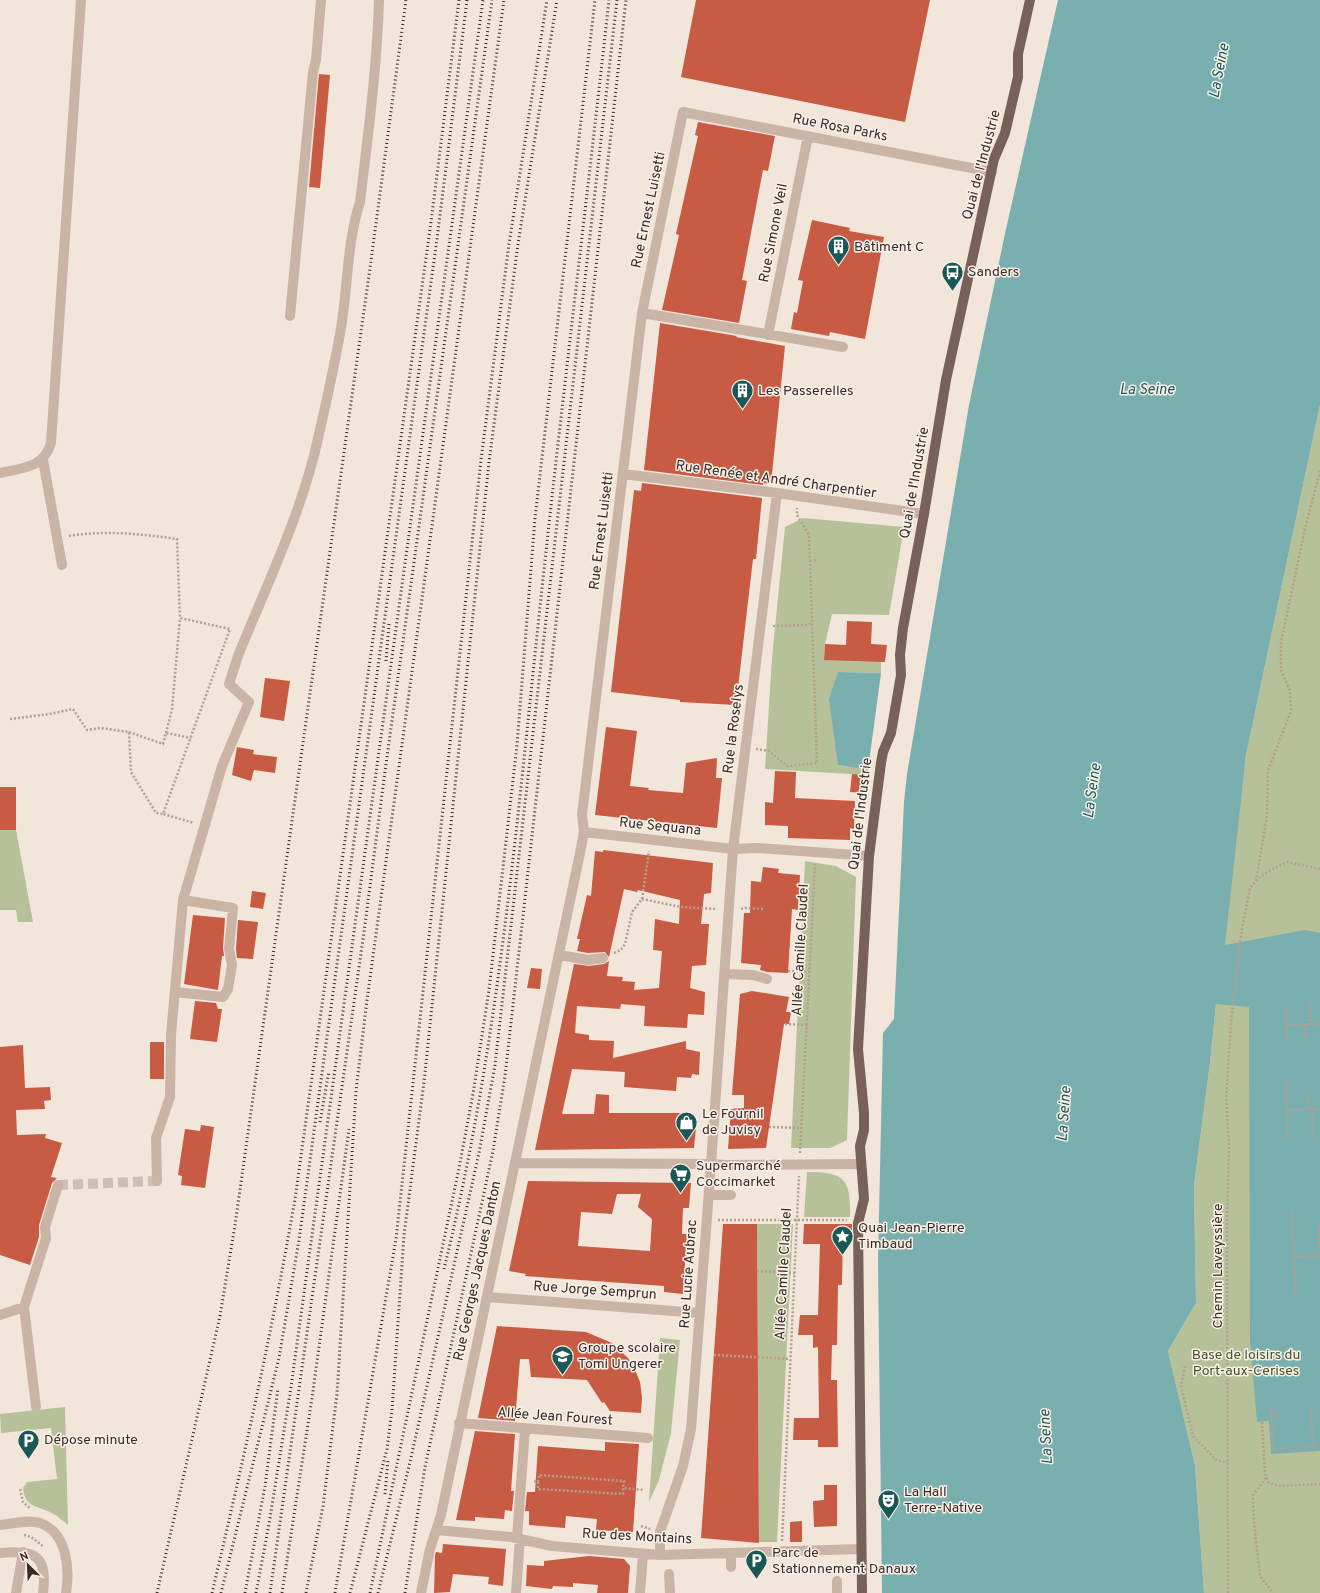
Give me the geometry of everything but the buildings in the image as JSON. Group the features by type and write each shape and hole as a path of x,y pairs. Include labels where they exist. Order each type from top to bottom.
{"main road":[{"name":"Quai de l'Industrie","path":"861,1164 860,1146 864,1130 864,1113 858,1048 869,856 881,763 883,752 891,733 901,675 900,655 903,628 924,514 946,380 992,172 1007,126 1018,77 1018,54 1030,0"},
{"path":"861,1164 864,1199 858,1223 862,1593"}],"street":[{"path":"0,473 29,466 43,460 48,453 51,443 81,0"},
{"path":"290,316 321,0"},
{"path":"157,1181 156,1138 170,1097 171,1035 183,900 222,766 249,702 229,684 238,656 304,488 319,436 341,328 350,258 360,202 371,106 379,0"},
{"name":"Rue Rosa Parks","path":"683,112 992,172"},
{"name":"Rue Ernest Luisetti","path":"560,954 584,832 582,815 642,313 683,112"},
{"name":"Rue Simone Veil","path":"768,335 808,136"},
{"path":"642,313 844,347"},
{"path":"43,460 62,565"},
{"name":"Rue Renée et André Charpentier","path":"623,474 776,493 924,514"},
{"name":"Rue la Roselys","path":"711,1164 733,849 776,493"},
{"name":"Rue Sequana","path":"584,832 733,849 757,848 869,856"},
{"path":"175,992 223,997 228,989 232,965 229,949 233,908 183,900"},
{"path":"560,954 588,960 608,956"},
{"name":"Rue Georges Jacques Danton","path":"421,1593 430,1549 437,1530 560,954"},
{"path":"724,971 753,975 767,979"},
{"path":"515,1163 725,1165 861,1164"},
{"name":"Rue Lucie Aubrac","path":"660,1555 660,1532 683,1466 691,1429 711,1164"},
{"path":"36,1407 24,1307 46,1238 45,1227 58,1185"},
{"path":"709,1195 731,1195"},
{"name":"Rue Jorge Semprun","path":"487,1297 700,1313"},
{"path":"0,1315 24,1307"},
{"name":"Allée Jean Fourest","path":"460,1423 648,1438"},
{"path":"516,1593 525,1429"},
{"path":"0,1525 26,1522 39,1523 47,1527 59,1539 64,1549 67,1566 66,1593"},
{"name":"Rue des Montains","path":"437,1530 519,1538 552,1546 660,1555 781,1553 861,1549"},
{"path":"0,1553 23,1552 35,1556 39,1560 44,1574 43,1593"},
{"path":"16,1593 23,1552"},
{"path":"640,1593 643,1554"},
{"path":"731,1554 731,1567"},
{"path":"669,1574 670,1593"},
{"path":"837,1581 837,1593"}],"path":[{"path":"1256,882 1267,816 1268,770 1291,711 1290,691 1281,670 1281,642 1305,529 1320,471"},
{"path":"746,748 769,751 787,766 817,763 809,535 797,515 797,496"},
{"path":"10,719 50,714 73,709 87,730 100,728 129,732 163,744 166,733 172,709 180,618 177,539 120,533 90,533 57,539"},
{"path":"810,561 818,560"},
{"path":"163,814 230,629 180,618"},
{"path":"760,626 806,625 812,623"},
{"path":"129,732 131,772 156,813 204,826"},
{"path":"166,733 190,738"},
{"name":"Allée Camille Claudel","path":"781,1553 816,852"},
{"path":"608,956 621,950 625,944 632,912 642,899 649,854"},
{"path":"1256,882 1271,870 1287,862 1320,869"},
{"name":"Chemin Laveyssière","path":"1228,1593 1227,1219 1229,1145 1226,1098 1232,1011 1242,929 1250,888 1256,882"},
{"path":"642,899 681,907 764,909"},
{"path":"788,971 810,972"},
{"path":"1310,1003 1311,1024"},
{"path":"1286,1007 1287,1043"},
{"path":"785,1024 808,1025"},
{"path":"1305,1024 1306,1040"},
{"path":"1287,1025 1320,1024"},
{"path":"1286,1081 1288,1140"},
{"path":"1308,1094 1313,1139"},
{"path":"1287,1110 1320,1109"},
{"path":"769,1127 802,1128"},
{"path":"1292,1213 1296,1298"},
{"path":"707,1220 848,1220 848,1228"},
{"path":"1294,1257 1320,1255 1319,1226"},
{"path":"758,1271 795,1273"},
{"path":"714,1355 790,1359"},
{"path":"1185,1366 1181,1386 1193,1436 1216,1460 1228,1463"},
{"path":"1311,1407 1313,1447"},
{"path":"1271,1408 1273,1449 1320,1447"},
{"path":"1262,1422 1266,1478 1269,1483 1279,1486 1320,1484"},
{"path":"539,1475 624,1481 623,1488 623,1494 538,1488 537,1482 539,1475"},
{"path":"1266,1478 1253,1495 1254,1523 1260,1576 1273,1593"},
{"path":"623,1488 644,1490"}],"green space":[{"name":"Base de loisirs du Port-aux-Cerises","path":"1320,405 1320,1593 1204,1593 1195,1465 1168,1351 1196,1303 1194,1185 1210,1063 1246,755"},
{"path":"803,518 904,527 889,615 832,614 825,644 824,659 881,661 881,673 838,672 838,765 868,770 867,775 765,769 772,658 785,527"},
{"path":"0,830 16,830 33,922 18,922 16,910 0,910"},
{"path":"805,861 836,866 856,877 847,1140 830,1148 791,1148"},
{"path":"807,1172 830,1174 838,1176 843,1180 847,1186 849,1194 850,1217 804,1217"},
{"path":"757,1224 793,1224 777,1542 759,1542"},
{"path":"660,1338 680,1340 671,1433 659,1480 649,1502"},
{"path":"65,1407 68,1525 54,1514 29,1503 24,1494 23,1488 27,1482 57,1479 51,1428 1,1433 0,1414"}],"water":[{"name":"La Seine","path":"1058,0 1320,0 1320,405 1246,755 1225,945 1305,930 1320,933 1320,1451 1271,1454 1269,1421 1257,1422 1250,1341 1249,1007 1216,1004 1194,1185 1196,1303 1168,1351 1195,1465 1204,1593 882,1593 878,1261 883,1033 894,1019 904,802 907,774 969,405 1006,229"},
{"path":"838,672 881,673 868,770 838,765 829,699"}],"tunnel":[{"path":"58,1185 157,1181"}],"railway":[{"path":"157,1593 220,1316 235,1225 370,268 406,0"},
{"path":"212,1593 235,1495 277,1298 295,1199 431,222 459,0"},
{"path":"221,1593 279,1358 299,1240 437,239 467,0"},
{"path":"256,1593 269,1524 291,1387 483,0"},
{"path":"270,1593 364,932 492,0"},
{"path":"306,1593 323,1506 337,1394 356,1091 367,1000 504,0"},
{"path":"335,1593 396,1239 481,460 509,244 547,0"},
{"path":"350,1593 387,1449 392,1410 404,1235 424,1082 489,462 518,244 557,0"},
{"path":"370,1593 459,1168 473,1094 489,990 517,745 535,518 595,0"},
{"path":"444,1269 462,1190 477,1110 491,1030 502,949 609,0"},
{"path":"378,1593 410,1462 479,1153 495,1065 617,0"},
{"path":"405,1593 425,1467 493,1151 505,1076 626,0"},
{"path":"386,661 389,624"},
{"path":"320,1122 329,1071"},
{"path":"282,1593 312,1398 349,1129"},
{"path":"245,1593 265,1486 278,1388"},
{"path":"385,1494 388,1460"}],"place":[{"name":"Bâtiment C","path":"839,266"},
{"name":"Sanders","path":"953,292"},
{"name":"Les Passerelles","path":"743,410"},
{"name":"Le Fournil de Juvisy","path":"686,1142"},
{"name":"Supermarché Coccimarket","path":"680,1194"},
{"name":"Quai Jean-Pierre Timbaud","path":"842,1256"},
{"name":"Groupe scolaire Tomi Ungerer","path":"562,1376"},
{"name":"Dépose minute","path":"28,1460"},
{"name":"La Hall Terre-Native","path":"889,1520"},
{"name":"Parc de Stationnement Danaux","path":"756,1580"}]}
